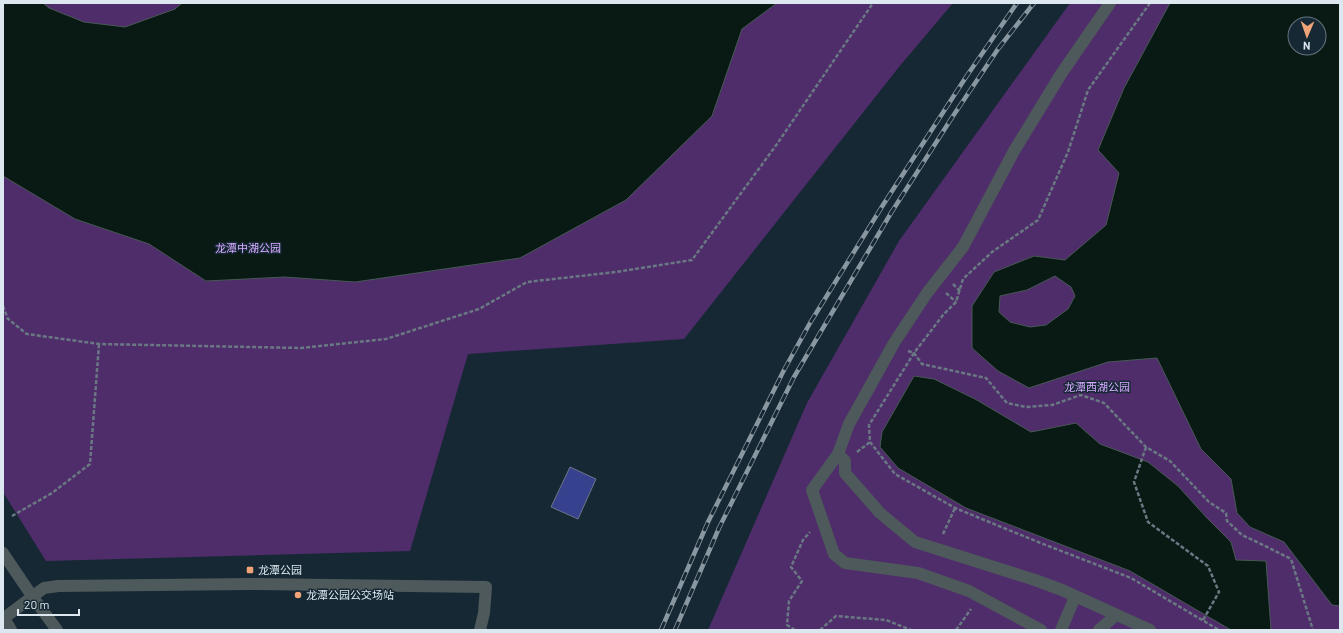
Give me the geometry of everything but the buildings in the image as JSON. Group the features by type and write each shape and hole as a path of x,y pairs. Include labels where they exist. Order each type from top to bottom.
{"street":[{"path":"1041,630 969,590 918,573 845,563 834,554 812,490 838,454 849,424 894,343 928,293 963,247 1018,144 1061,74 1110,3"},
{"path":"838,454 845,461 845,473 880,513 915,542 1035,580 1150,630"},
{"path":"3,553 56,630"},
{"path":"11,630 3,618 44,588 58,586 250,584 486,588 484,613 480,630"},
{"path":"1061,630 1075,597"},
{"path":"1099,630 1116,615"}],"path":[{"path":"3,306 8,319 27,334 99,344 301,348 386,339 479,309 527,282 616,272 692,260 776,144 873,3"},
{"path":"1150,3 1088,90 1068,152 1038,220 992,252 969,272 964,279 956,302 943,315 914,353 869,425 870,442 895,474 956,508 1038,542 1132,578 1219,630"},
{"path":"12,516 52,492 90,464 99,344"},
{"path":"914,353 922,364 986,378 1007,403 1026,407 1052,405 1081,395 1104,403 1146,447 1170,461 1209,502 1226,513 1227,521 1242,535 1291,559 1313,630"},
{"path":"1146,447 1134,482 1148,522 1208,566 1219,592 1203,620"},
{"path":"936,549 956,508"},
{"path":"795,630 788,625 789,601 802,581 791,568 803,540 821,517"},
{"path":"956,630 980,597"},
{"path":"820,630 836,616 886,620 911,630"}],"green space":[{"name":"龙潭中湖公园","path":"3,3 953,3 899,67 684,339 468,354 410,551 46,561 3,492"},
{"name":"龙潭西湖公园","path":"1070,3 1340,3 1340,630 708,630 807,403 899,241"}],"shaded area":[{"path":"3,3 43,3 49,8 84,22 125,27 175,9 182,3 777,3 742,29 712,116 626,200 520,258 355,282 285,277 206,281 149,244 75,219 3,176"},
{"path":"1170,3 1340,3 1340,606 1332,605 1284,542 1250,527 1237,513 1231,479 1201,449 1157,358 1108,362 1029,388 998,371 972,348 972,306 994,272 1034,256 1065,260 1106,225 1119,173 1098,150 1124,88","holes":["1055,276 1071,287 1075,296 1068,309 1046,325 1030,327 1010,322 999,312 1000,296 1027,290"]},
{"path":"914,376 934,379 975,399 1031,432 1076,423 1100,444 1148,462 1178,486 1231,542 1236,560 1266,561 1271,630 1231,630 1130,571 966,508 898,468 880,447 882,432"}],"railway":[{"path":"661,630 708,522 784,370 810,323 883,205 966,77 1017,3"},
{"path":"675,630 719,528 794,377 891,213 953,116 998,49 1034,3"}],"place":[{"name":"龙潭公园","path":"250,570"},
{"name":"龙潭公园公交场站","path":"298,595"}]}
